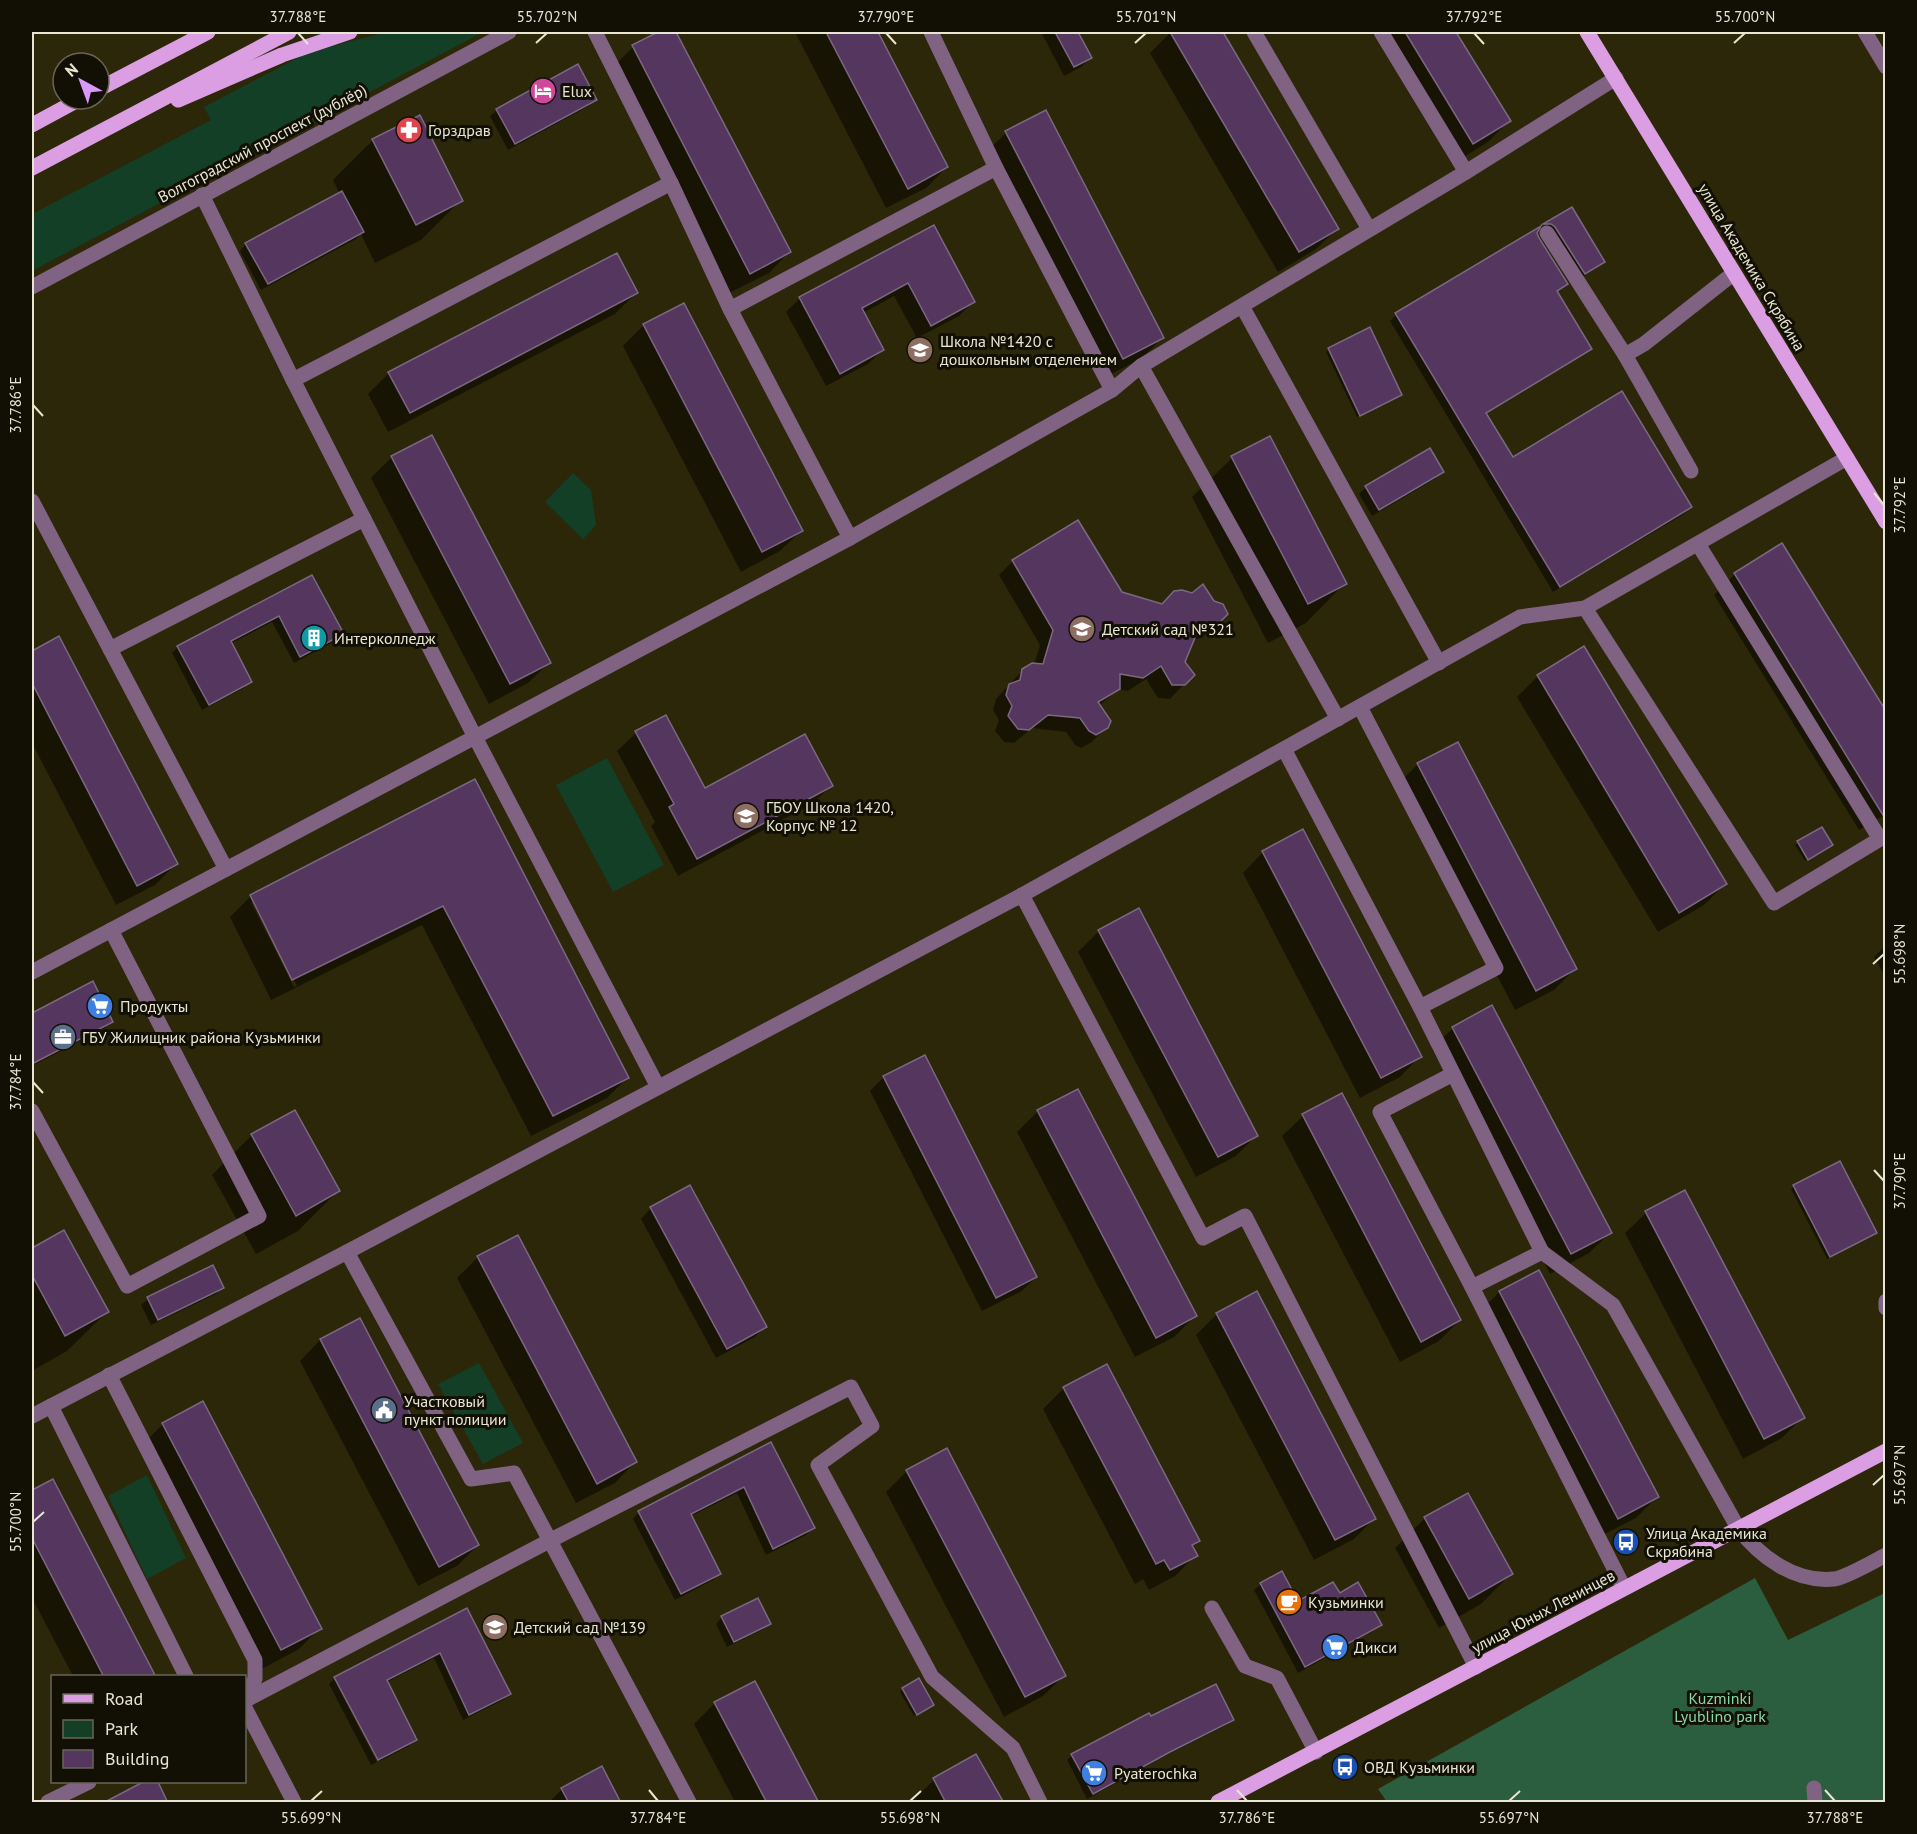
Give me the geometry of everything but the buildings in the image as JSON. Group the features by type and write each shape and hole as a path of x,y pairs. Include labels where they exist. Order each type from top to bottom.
{"main road":[{"path":"162,56 199,32"},
{"path":"111,83 208,32"},
{"path":"32,168 289,32"},
{"path":"111,126 162,107 282,55 350,32"},
{"name":"улица Академика Скрябина","path":"1587,32 1886,522"},
{"path":"32,125 58,111"},
{"name":"улица Юных Ленинцев","path":"1218,1803 1886,1451"}],"street":[{"name":"Волгоградский проспект (дублёр)","path":"32,287 509,32"},
{"path":"595,32 671,183 730,309 850,538"},
{"path":"931,32 996,168 1112,390"},
{"path":"1254,32 1369,230"},
{"path":"1381,32 1466,171"},
{"path":"1865,32 1886,67"},
{"path":"32,972 850,538 1112,390 1141,366 1369,230 1616,78"},
{"path":"730,309 996,168"},
{"path":"293,380 671,183"},
{"path":"202,195 293,380 475,737 658,1087"},
{"path":"1547,233 1625,355 1691,471"},
{"path":"1625,355 1644,344 1734,273"},
{"path":"1242,306 1439,663"},
{"path":"1141,366 1338,719"},
{"path":"32,1416 1022,896 1520,617 1585,608 1847,458"},
{"path":"32,501 38,528 110,650 226,869"},
{"path":"110,650 364,519"},
{"path":"1585,608 1773,903 1883,844 1698,544"},
{"path":"1360,707 1496,968 1419,1007"},
{"path":"1284,749 1419,1007 1542,1252 1613,1305 1738,1528 1751,1544 1782,1568 1805,1577 1836,1579 1886,1555"},
{"path":"1022,896 1203,1238 1245,1216 1476,1667"},
{"path":"32,1111 127,1286 259,1216 111,930"},
{"path":"1453,1074 1380,1112 1472,1287 1624,1588"},
{"path":"347,1252 471,1479 514,1473 689,1803"},
{"path":"1472,1287 1542,1252"},
{"path":"1886,1301 1886,1308"},
{"path":"109,1375 255,1660 255,1679 246,1695"},
{"path":"246,1698 851,1387 872,1426 818,1465 932,1677 1013,1748 1040,1803"},
{"path":"51,1406 185,1675"},
{"path":"1212,1608 1245,1666 1277,1678 1316,1752"},
{"path":"246,1710 294,1803"},
{"path":"48,1803 87,1783"}],"green space":[{"path":"387,32 483,32 32,271 32,214 211,120 204,107 309,52"},
{"path":"573,473 591,490 596,525 583,539 545,502"},
{"path":"607,758 664,865 613,892 556,785"},
{"path":"479,1363 523,1443 483,1464 438,1384"},
{"path":"147,1475 186,1558 147,1579 108,1496"},
{"name":"Kuzminki Lyublino park","path":"1755,1578 1788,1640 1885,1593 1885,1802 1387,1802 1378,1789"}],"place":[{"name":"Elux","path":"543,91"},
{"name":"Горздрав","path":"409,130"},
{"name":"Школа №1420 с дошкольным отделением","path":"920,350"},
{"name":"Детский сад №321","path":"1082,629"},
{"name":"Интерколледж","path":"314,638"},
{"name":"ГБОУ Школа 1420, Корпус № 12","path":"746,816"},
{"name":"Продукты","path":"100,1006"},
{"name":"ГБУ Жилищник района Кузьминки","path":"63,1037"},
{"name":"Участковый пункт полиции","path":"384,1410"},
{"name":"Улица Академика Скрябина","path":"1626,1542"},
{"name":"Кузьминки","path":"1289,1602"},
{"name":"Детский сад №139","path":"495,1627"},
{"name":"Дикси","path":"1335,1647"},
{"name":"ОВД Кузьминки","path":"1345,1767"},
{"name":"Pyaterochka","path":"1094,1773"}]}
